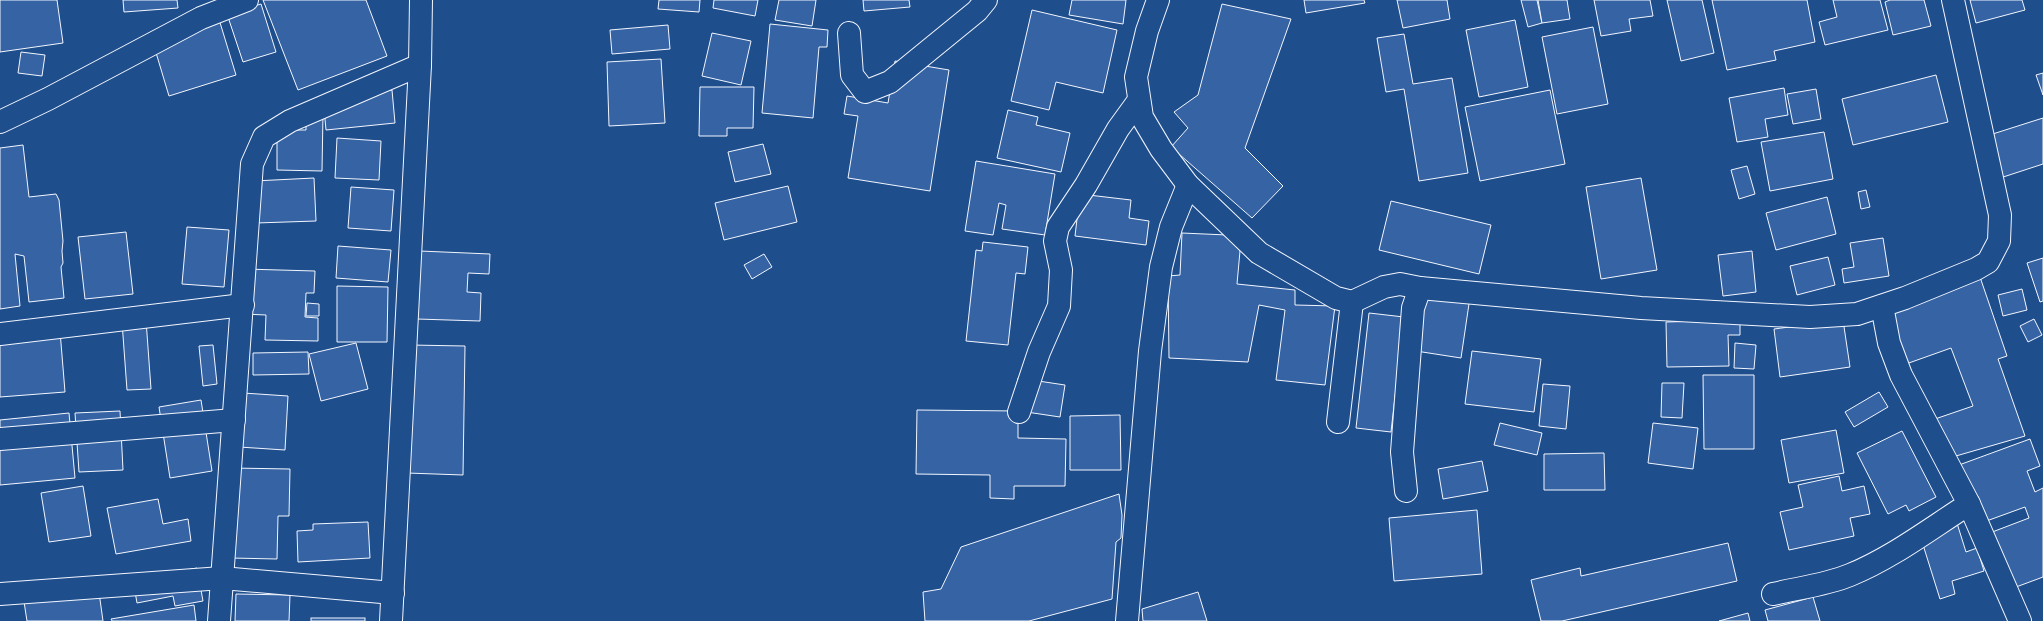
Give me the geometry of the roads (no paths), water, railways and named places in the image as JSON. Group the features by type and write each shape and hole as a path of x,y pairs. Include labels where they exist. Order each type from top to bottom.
{"street":[{"path":"0,122 48,100 201,9 247,0"},
{"path":"391,621 420,64 421,0"},
{"path":"849,33 852,76 865,92 890,82 977,11 986,0"},
{"path":"1158,0 1147,32 1136,77 1142,117 1161,148 1188,185 1259,252 1336,298 1352,302 1384,287 1400,284 1420,288 1641,308 1802,317 1858,314 1882,306 1976,269 1988,262 1999,241 2000,215 1953,0"},
{"path":"219,621 252,164 264,137 290,121 420,64"},
{"path":"1019,412 1039,352 1059,306 1061,270 1055,241 1058,227 1086,185 1118,129 1140,100"},
{"path":"1127,621 1150,351 1160,275 1172,227 1188,185"},
{"path":"1406,491 1402,452 1413,308 1420,288"},
{"path":"1338,422 1352,302"},
{"path":"0,334 243,305"},
{"path":"1882,306 1889,343 1901,375 1969,504 2020,621"},
{"path":"0,439 234,420"},
{"path":"1773,594 1835,580 1868,567 1969,504"},
{"path":"0,594 222,578 393,593"}]}
